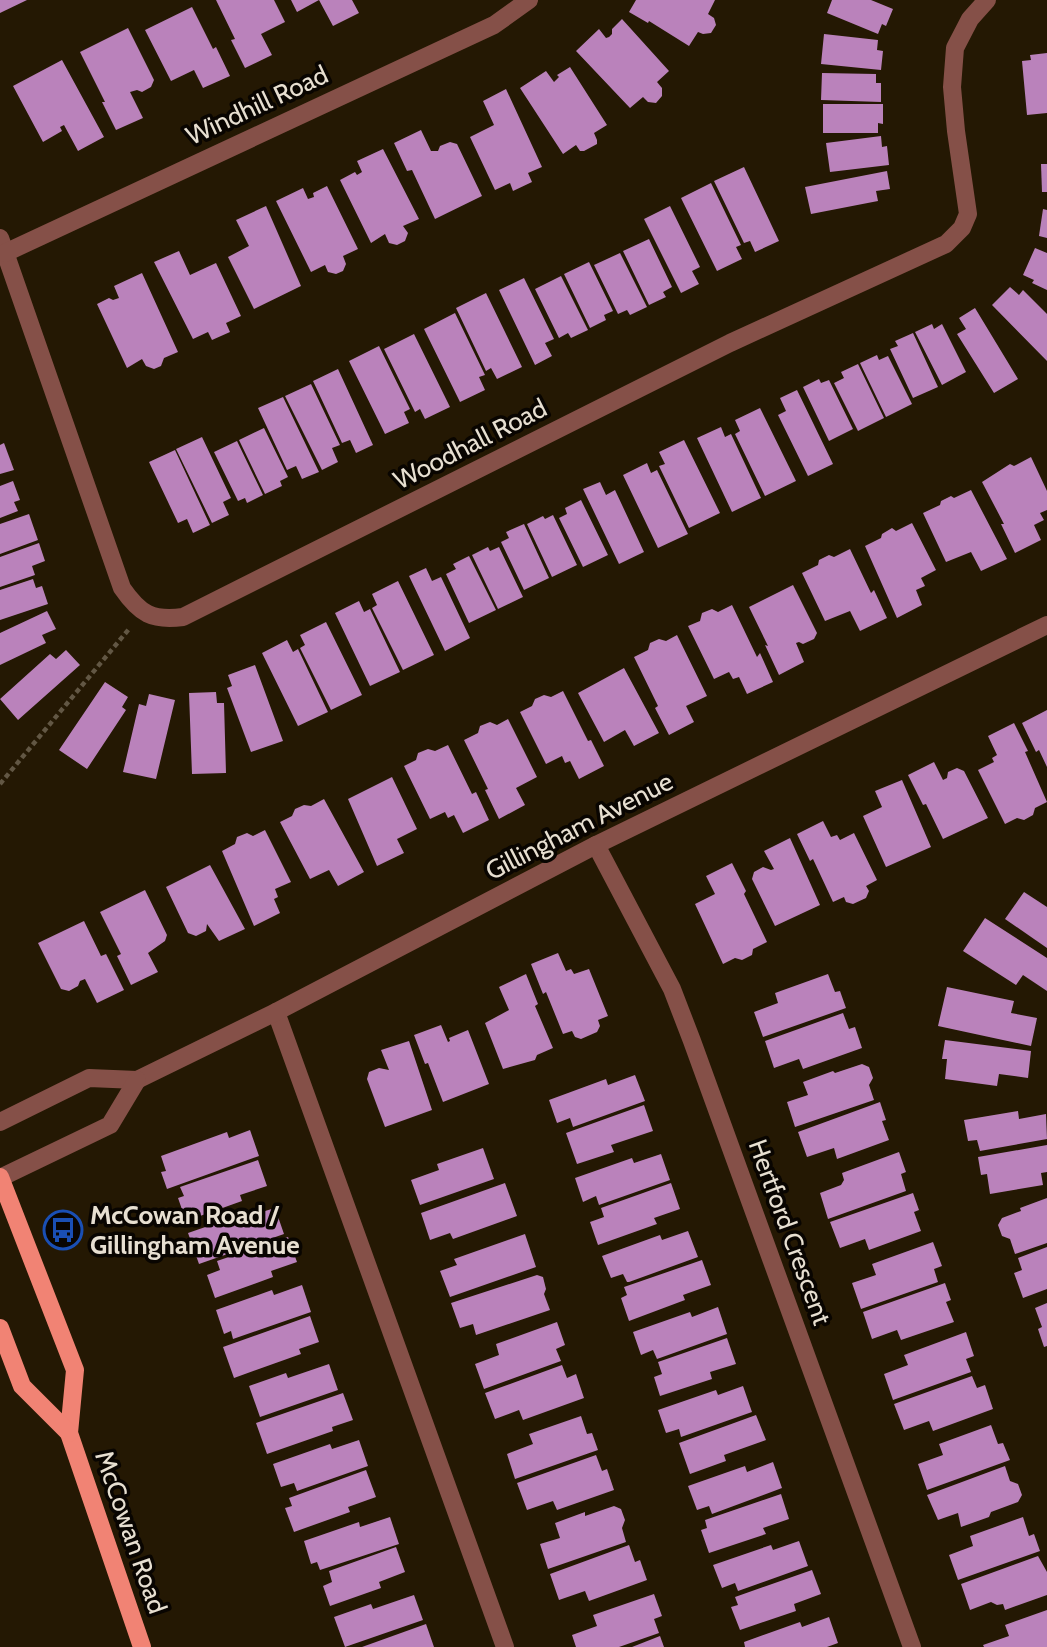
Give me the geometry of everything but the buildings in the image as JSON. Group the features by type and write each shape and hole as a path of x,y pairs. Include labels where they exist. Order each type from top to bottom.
{"main road":[{"name":"McCowan Road","path":"0,1178 75,1370 69,1433 142,1647"},
{"name":"McCowan Road","path":"0,1328 22,1386 69,1433"}],"street":[{"name":"Windhill Road","path":"3,246 494,24 529,0"},
{"name":"Woodhall Road","path":"3,246 122,588 144,613 162,620 183,617 730,343 946,244 962,228 968,214 952,87 955,48 970,19 987,0"},
{"name":"Gillingham Avenue","path":"0,1122 89,1078 137,1080 276,1012 596,845 1047,625"},
{"name":"Hertford Crescent","path":"596,845 672,989 912,1647"},
{"path":"276,1012 505,1647"},
{"path":"0,1178 110,1125 137,1080"}],"path":[{"path":"0,784 118,640"}],"place":[{"name":"McCowan Road / Gillingham Avenue","path":"63,1230"}]}
